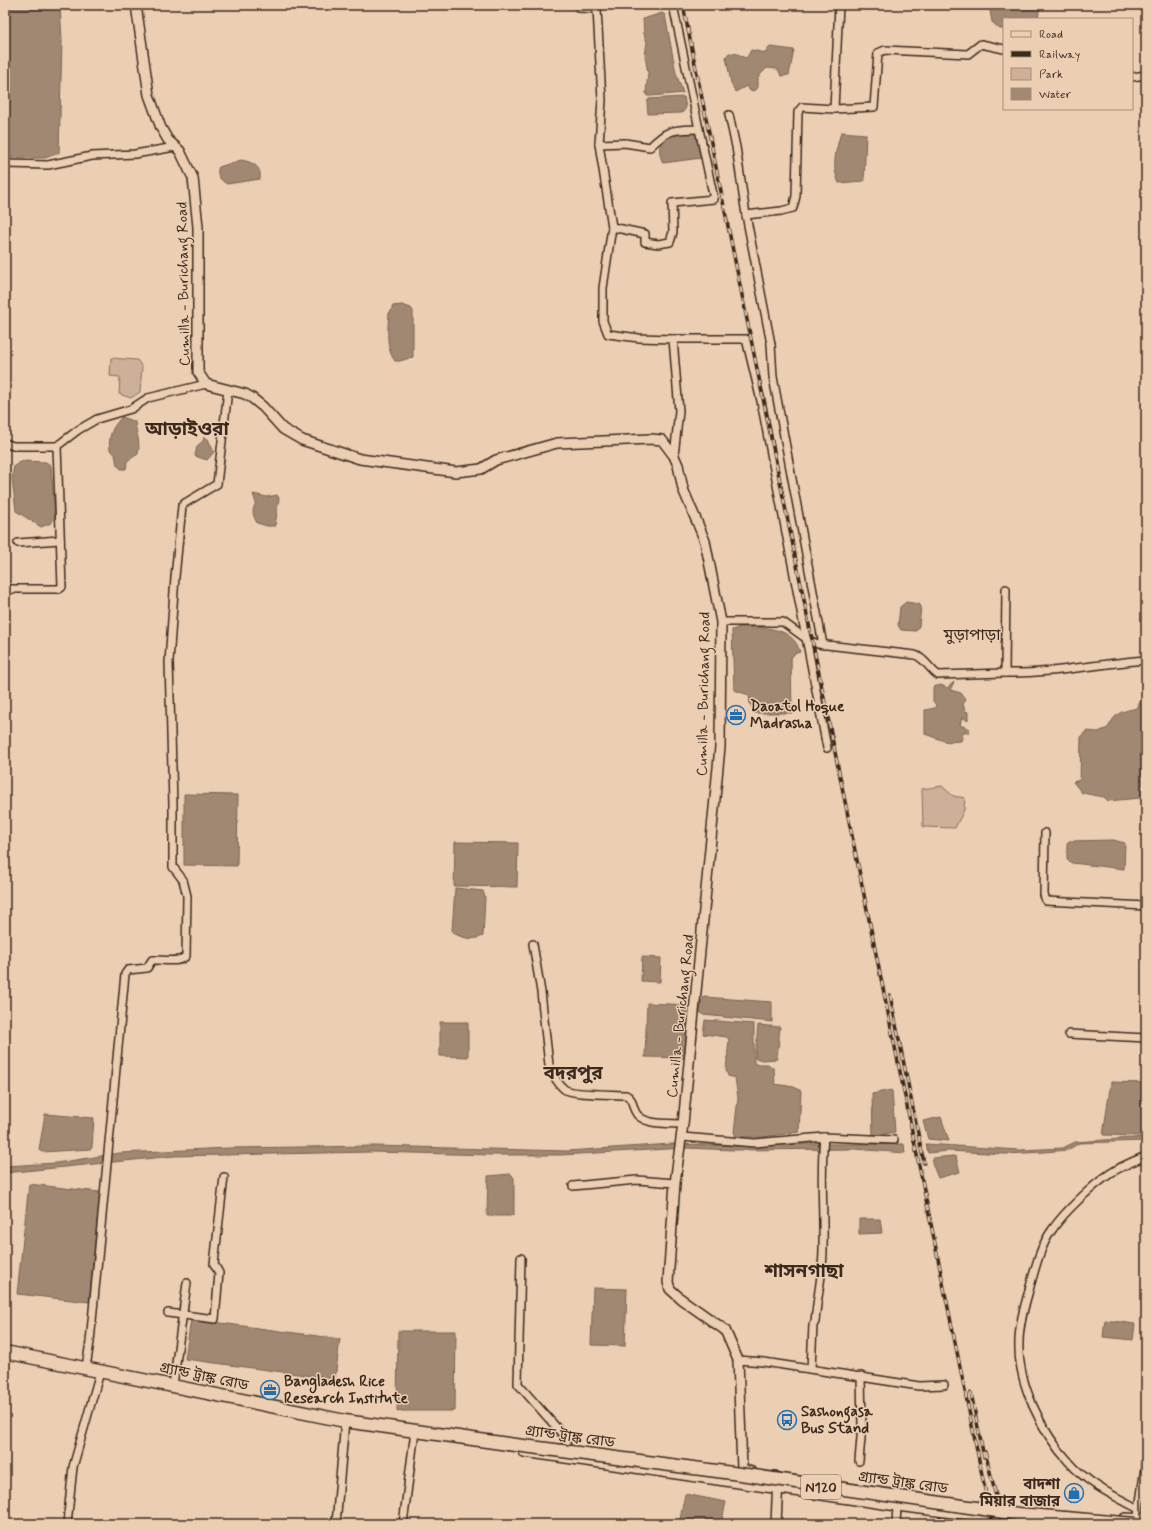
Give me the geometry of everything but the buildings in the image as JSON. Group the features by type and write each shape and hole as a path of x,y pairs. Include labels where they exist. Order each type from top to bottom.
{"highway":[{"name":"গ্র্যান্ড ট্রাঙ্ক রোড","path":"5,1352 86,1367 100,1372 173,1385 345,1421 755,1476 1018,1514 1139,1519"}],"main road":[{"name":"Cumilla - Burichang Road","path":"136,5 149,95 161,128 180,152 193,178 198,227 198,372 206,384 245,394 252,398 263,407 283,429 302,440 360,459 456,472 480,469 496,460 557,443 651,438 662,440 674,456 678,465 683,489 705,541 721,622 720,747 682,1137 675,1183 668,1286 681,1299 725,1330 738,1360 742,1469"},
{"path":"463,1438 529,1441 742,1469 983,1506 1139,1519"},
{"path":"463,1438 498,1448 897,1506 1042,1524"},
{"path":"742,1469 744,1471 777,1477 778,1488 776,1524"}],"street":[{"path":"579,5 579,8 597,9 602,100 599,144 612,227 603,288 603,321 608,334 639,338 746,339 761,401 808,640 827,748"},
{"path":"612,227 645,234 645,242 658,244 670,242 674,232 672,203 714,199 673,5"},
{"path":"834,108 839,5"},
{"path":"746,215 793,208 796,196 798,112 802,107 874,107 878,53 885,50 968,54 981,44 1003,49"},
{"path":"1133,77 1146,75"},
{"path":"729,115 736,147 746,215 771,344 773,377 823,645"},
{"path":"599,144 625,143 650,147 662,135 672,130 699,130"},
{"path":"5,164 48,165 92,156 135,154 176,147"},
{"path":"673,339 679,411 674,456"},
{"path":"5,443 13,446 57,446 78,430 98,419 131,409 148,398 206,384"},
{"path":"86,1367 125,974 128,970 147,968 152,960 178,960 183,959 186,956 188,896 183,880 173,867 173,804 169,662 175,577 182,506 217,484 228,390"},
{"path":"5,594 11,589 59,589 62,587 57,446"},
{"path":"18,543 60,540"},
{"path":"1005,673 1006,590"},
{"path":"721,622 774,620 782,622 808,640 823,645 915,655 920,657 930,669 938,675 1061,671 1083,666 1144,660 1146,658"},
{"path":"1045,833 1044,896 1046,902 1146,906"},
{"path":"533,944 541,992 549,1065 553,1074 564,1089 574,1092 626,1095 631,1100 635,1112 642,1119 683,1124"},
{"path":"1068,1034 1146,1038"},
{"path":"682,1137 755,1143 824,1140 894,1140"},
{"path":"811,1369 813,1325 815,1322 817,1295 821,1283 823,1249 821,1183 824,1140"},
{"path":"1139,1519 1069,1463 1061,1453 1030,1398 1020,1363 1019,1341 1025,1307 1035,1270 1045,1243 1052,1230 1102,1180 1111,1173 1146,1156"},
{"path":"168,1313 215,1319 219,1273 214,1264 224,1176"},
{"path":"572,1186 637,1180 675,1183"},
{"path":"521,1258 518,1384 564,1436 567,1446"},
{"path":"173,1385 187,1283"},
{"path":"738,1360 764,1362 919,1386 944,1385"},
{"path":"67,1524 73,1466 100,1372"},
{"path":"859,1461 862,1426 861,1376"},
{"path":"336,1524 345,1421"},
{"path":"403,1524 415,1431"},
{"path":"1139,1519 1146,1461"},
{"path":"896,1524 897,1506"}],"green space":[{"path":"111,358 137,360 142,367 140,392 131,398 119,394 120,377 110,376"},
{"path":"942,786 953,796 965,798 964,810 955,828 923,827 922,789"}],"water":[{"path":"5,5 60,6 62,41 59,153 45,158 5,158"},
{"path":"989,5 1040,5 1038,18 1003,18 1003,29 1000,29 992,22"},
{"path":"662,13 665,15 676,73 683,93 647,96 648,73 645,56 647,42 644,34 643,19"},
{"path":"771,47 794,50 789,75 781,76 778,69 767,68 758,77 758,87 756,90 750,91 747,86 735,92 731,83 726,57 729,53 738,54 745,58 751,50 766,53 768,48"},
{"path":"684,97 686,108 682,113 648,114 647,102 649,99"},
{"path":"692,132 697,135 701,158 663,163 660,154 662,142 671,135"},
{"path":"841,132 866,134 864,181 839,183 835,170 835,158"},
{"path":"241,160 252,163 258,168 260,179 227,184 219,177 219,167"},
{"path":"402,305 411,308 413,311 413,357 395,361 388,344 389,313 392,310 392,306"},
{"path":"122,417 135,422 139,442 138,454 127,461 126,469 121,469 117,465 115,454 110,450 110,436 116,424"},
{"path":"204,437 208,439 214,452 207,460 195,456 197,446 203,441"},
{"path":"22,461 46,462 51,466 55,517 51,523 41,527 16,511 12,478 14,466"},
{"path":"253,494 267,497 277,495 279,498 275,526 267,526 257,523 253,513 253,508 256,503"},
{"path":"906,602 919,604 921,606 919,626 916,631 901,630 898,625 900,607"},
{"path":"740,627 758,627 776,630 791,637 796,643 800,652 794,654 791,658 792,713 755,713 750,704 749,695 734,690 732,630"},
{"path":"954,682 950,690 961,693 966,700 963,704 965,711 968,712 968,721 962,717 960,725 970,729 968,733 964,731 961,741 947,742 925,734 925,710 935,708 936,705 933,701 933,687 941,685 947,688"},
{"path":"1146,698 1146,761 1140,798 1108,801 1104,797 1082,793 1073,782 1080,780 1081,737 1086,731 1098,732 1108,728 1116,716 1122,712 1137,708 1140,702"},
{"path":"184,794 238,795 237,866 184,865"},
{"path":"1113,840 1125,843 1124,869 1072,863 1067,860 1067,843 1069,841"},
{"path":"455,842 518,843 517,887 454,886"},
{"path":"455,888 483,891 485,897 483,936 479,938 466,938 452,931"},
{"path":"642,957 661,958 660,982 641,981"},
{"path":"704,997 772,1002 772,1022 703,1015 700,1012"},
{"path":"647,1003 690,1005 687,1058 645,1057"},
{"path":"705,1020 754,1024 754,1064 768,1064 774,1069 775,1084 794,1087 801,1091 799,1132 763,1137 736,1137 734,1132 738,1098 735,1078 728,1076 726,1070 729,1040 727,1037 703,1034"},
{"path":"440,1022 468,1022 468,1057 440,1056"},
{"path":"758,1025 780,1027 777,1059 762,1060 755,1058"},
{"path":"1111,1082 1146,1083 1146,1134 1143,1136 1103,1135"},
{"path":"891,1090 895,1132 873,1136 872,1094"},
{"path":"45,1114 94,1118 91,1149 42,1152 39,1150"},
{"path":"941,1117 949,1141 928,1139 923,1121"},
{"path":"1146,1137 1146,1141 1079,1143 1068,1150 1006,1154 948,1151 928,1153 926,1144 1019,1150 1063,1148 1075,1142"},
{"path":"672,1144 750,1146 787,1144 904,1144 905,1153 855,1149 733,1150 686,1148 561,1155 371,1152 174,1156 5,1173 5,1166 56,1163 120,1153 229,1148 375,1146 567,1151"},
{"path":"956,1157 960,1172 938,1178 932,1163 933,1158"},
{"path":"511,1174 514,1178 514,1214 511,1216 487,1216 488,1176"},
{"path":"29,1184 100,1192 89,1302 17,1294"},
{"path":"859,1219 880,1219 882,1233 859,1234"},
{"path":"593,1288 627,1289 625,1346 591,1345"},
{"path":"191,1319 340,1339 335,1379 185,1359"},
{"path":"1105,1320 1135,1324 1133,1340 1103,1337"},
{"path":"398,1331 456,1331 455,1411 397,1411"},
{"path":"685,1494 726,1502 721,1524 679,1524"}],"railway":[{"path":"683,5 992,1524"},
{"path":"890,995 924,1163"},
{"path":"971,1393 984,1457"},
{"path":"985,1452 1003,1524"}],"place":[{"name":"Daoatol Hoque Madrasha","path":"736,715"},
{"name":"Bangladesh Rice Research Institute","path":"270,1390"},
{"name":"Sashongasa Bus Stand","path":"787,1420"},
{"name":"বাদশা মিয়ার বাজার","path":"1074,1493"}],"district":[{"name":"আড়াইওরা","path":"187,428"},
{"name":"মুড়াপাড়া","path":"972,634"},
{"name":"বদরপুর","path":"573,1072"},
{"name":"শাসনগাছা","path":"804,1270"}]}
